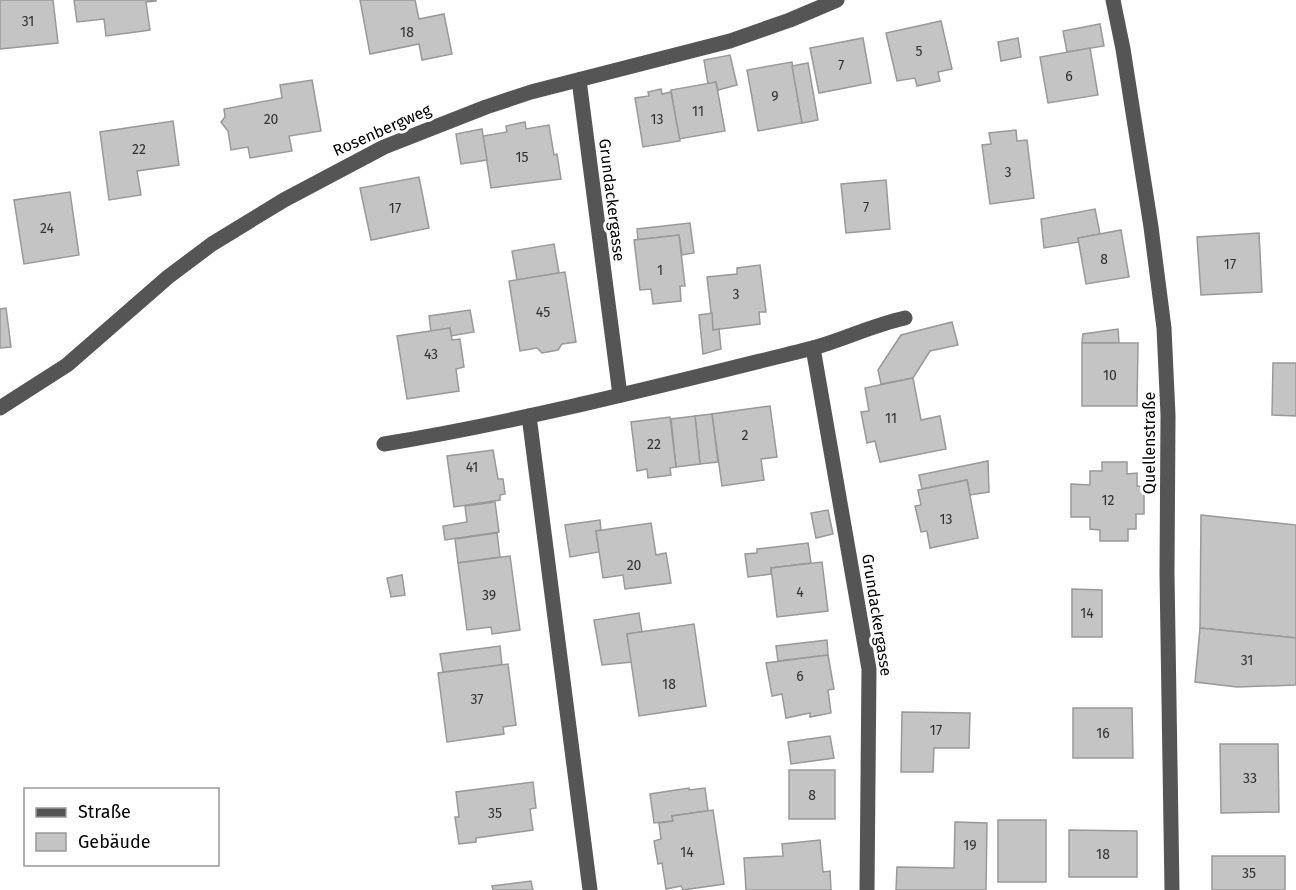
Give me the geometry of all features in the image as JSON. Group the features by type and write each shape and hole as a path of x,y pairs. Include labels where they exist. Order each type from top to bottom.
{"street":[{"name":"Rosenbergweg","path":"0,408 67,364 198,254 243,224 352,163 422,131 497,103 730,41 790,20 837,0"},
{"name":"Quellenstraße","path":"1113,0 1142,171 1164,328 1168,415 1167,574 1172,890"},
{"name":"Grundackergasse","path":"579,80 620,395"},
{"path":"384,444 529,416 620,395 813,348 885,322 905,318"},
{"name":"Grundackergasse","path":"813,348 869,669 867,890"},
{"path":"529,416 590,890"}],"building":[{"path":"0,0 53,0 58,43 0,49"},
{"path":"74,0 156,1 146,2 150,30 106,36 104,19 77,22"},
{"path":"360,0 415,0 419,19 444,14 452,54 422,60 419,44 370,54"},
{"path":"941,21 952,69 938,72 940,81 917,86 915,78 897,81 886,33"},
{"path":"1100,24 1104,46 1067,52 1063,31"},
{"path":"863,38 871,83 819,93 810,48"},
{"path":"1018,38 1021,57 1001,61 998,42"},
{"path":"1090,48 1098,95 1048,103 1040,57"},
{"path":"730,55 737,85 718,90 716,82 708,84 704,60"},
{"path":"792,62 802,123 758,131 747,70"},
{"path":"808,63 818,120 802,123 792,66"},
{"path":"312,80 321,131 289,136 292,151 250,158 248,147 231,150 228,131 221,122 225,117 224,109 282,98 280,85"},
{"path":"716,82 725,131 679,139 671,90"},
{"path":"661,89 662,94 671,92 680,141 643,147 635,98 649,96 648,92"},
{"path":"173,121 179,165 137,171 141,195 109,200 100,132"},
{"path":"525,122 526,129 549,125 561,179 491,188 483,136 507,132 506,126"},
{"path":"482,129 487,160 461,164 456,134"},
{"path":"1016,130 1017,141 1027,140 1034,198 990,204 982,145 991,144 989,133"},
{"path":"419,177 429,228 371,240 360,188"},
{"path":"886,180 890,229 846,233 841,184"},
{"path":"70,192 79,255 24,264 14,200"},
{"path":"1095,209 1100,234 1078,238 1079,242 1044,248 1041,219"},
{"path":"690,223 694,253 682,255 679,235 638,240 637,229"},
{"path":"1121,230 1129,277 1086,284 1078,238"},
{"path":"1259,233 1262,292 1201,295 1197,237"},
{"path":"679,235 685,286 680,286 681,301 653,304 651,289 640,290 634,240"},
{"path":"554,244 559,273 517,280 512,251"},
{"path":"760,265 766,312 759,312 760,324 713,330 707,277 737,274 737,268"},
{"path":"565,272 576,342 562,344 558,350 542,353 537,348 520,351 509,281"},
{"path":"6,308 11,347 0,348 0,309"},
{"path":"470,310 474,332 451,336 450,328 431,332 429,316"},
{"path":"712,313 713,330 719,329 721,349 703,354 699,315"},
{"path":"952,322 958,345 930,351 913,378 881,384 878,370 901,335"},
{"path":"450,328 452,340 460,339 464,367 456,369 459,391 407,399 397,336"},
{"path":"1118,329 1119,343 1082,343 1083,334"},
{"path":"1082,343 1138,343 1137,406 1082,406"},
{"path":"1273,363 1296,363 1296,416 1272,415"},
{"path":"913,378 921,420 940,416 946,449 880,462 875,441 867,443 861,412 869,411 865,388"},
{"path":"770,406 777,457 761,459 764,480 722,486 712,414"},
{"path":"712,414 718,462 700,464 695,416"},
{"path":"695,416 700,464 676,467 671,419"},
{"path":"670,417 676,467 670,468 671,475 648,478 647,469 637,471 631,422"},
{"path":"493,450 498,479 503,479 505,494 500,495 500,500 454,507 447,456"},
{"path":"988,461 989,492 970,495 967,480 922,489 919,475"},
{"path":"1102,462 1127,462 1127,474 1137,473 1137,486 1144,487 1144,514 1136,514 1136,529 1128,529 1128,541 1100,541 1100,530 1090,529 1090,517 1071,517 1071,484 1090,485 1090,471 1102,471"},
{"path":"967,480 978,538 930,548 927,531 921,532 915,506 921,505 918,490"},
{"path":"495,502 499,532 445,540 443,526 467,522 465,506"},
{"path":"828,510 833,534 816,538 811,513"},
{"path":"1201,515 1296,525 1296,638 1200,628"},
{"path":"600,520 601,530 596,531 599,552 570,557 565,525"},
{"path":"651,523 656,555 666,553 671,583 625,589 623,575 603,578 596,531"},
{"path":"497,533 500,557 458,563 455,539"},
{"path":"808,543 811,563 771,568 771,574 748,577 745,554 757,553 757,549"},
{"path":"510,556 520,630 492,634 491,627 467,630 458,563"},
{"path":"822,562 828,611 777,617 771,568"},
{"path":"402,575 405,595 391,597 387,578"},
{"path":"1072,589 1102,590 1102,637 1072,637"},
{"path":"639,613 642,632 627,634 632,662 602,665 594,620"},
{"path":"694,624 706,706 639,716 627,634"},
{"path":"1200,628 1296,638 1296,685 1237,687 1195,682"},
{"path":"827,640 828,655 778,661 776,646"},
{"path":"500,646 502,665 443,672 440,654"},
{"path":"828,655 834,689 828,690 831,713 810,717 810,713 786,718 782,694 772,696 766,663"},
{"path":"508,664 516,725 503,727 504,734 447,742 438,673"},
{"path":"1073,708 1132,708 1133,758 1073,758"},
{"path":"902,712 970,713 969,748 934,748 933,772 901,772"},
{"path":"830,736 834,758 791,764 788,742"},
{"path":"1220,744 1278,744 1279,812 1221,813"},
{"path":"789,770 835,770 835,819 789,819"},
{"path":"533,782 536,808 530,809 533,830 476,838 476,842 459,844 455,817 459,817 456,792"},
{"path":"689,788 689,790 705,788 708,811 672,816 673,821 654,823 650,794"},
{"path":"713,810 724,884 683,890 681,886 666,889 662,863 658,864 654,841 661,839 659,823 673,821 672,816"},
{"path":"998,820 1046,820 1046,882 998,882"},
{"path":"955,822 987,823 986,890 896,890 897,867 954,868"},
{"path":"1069,830 1137,831 1137,877 1069,877"},
{"path":"820,840 823,872 830,871 831,890 746,890 744,858 783,856 782,844"},
{"path":"1212,856 1285,856 1285,890 1212,890"},
{"path":"531,881 533,890 493,890 492,886"}]}
